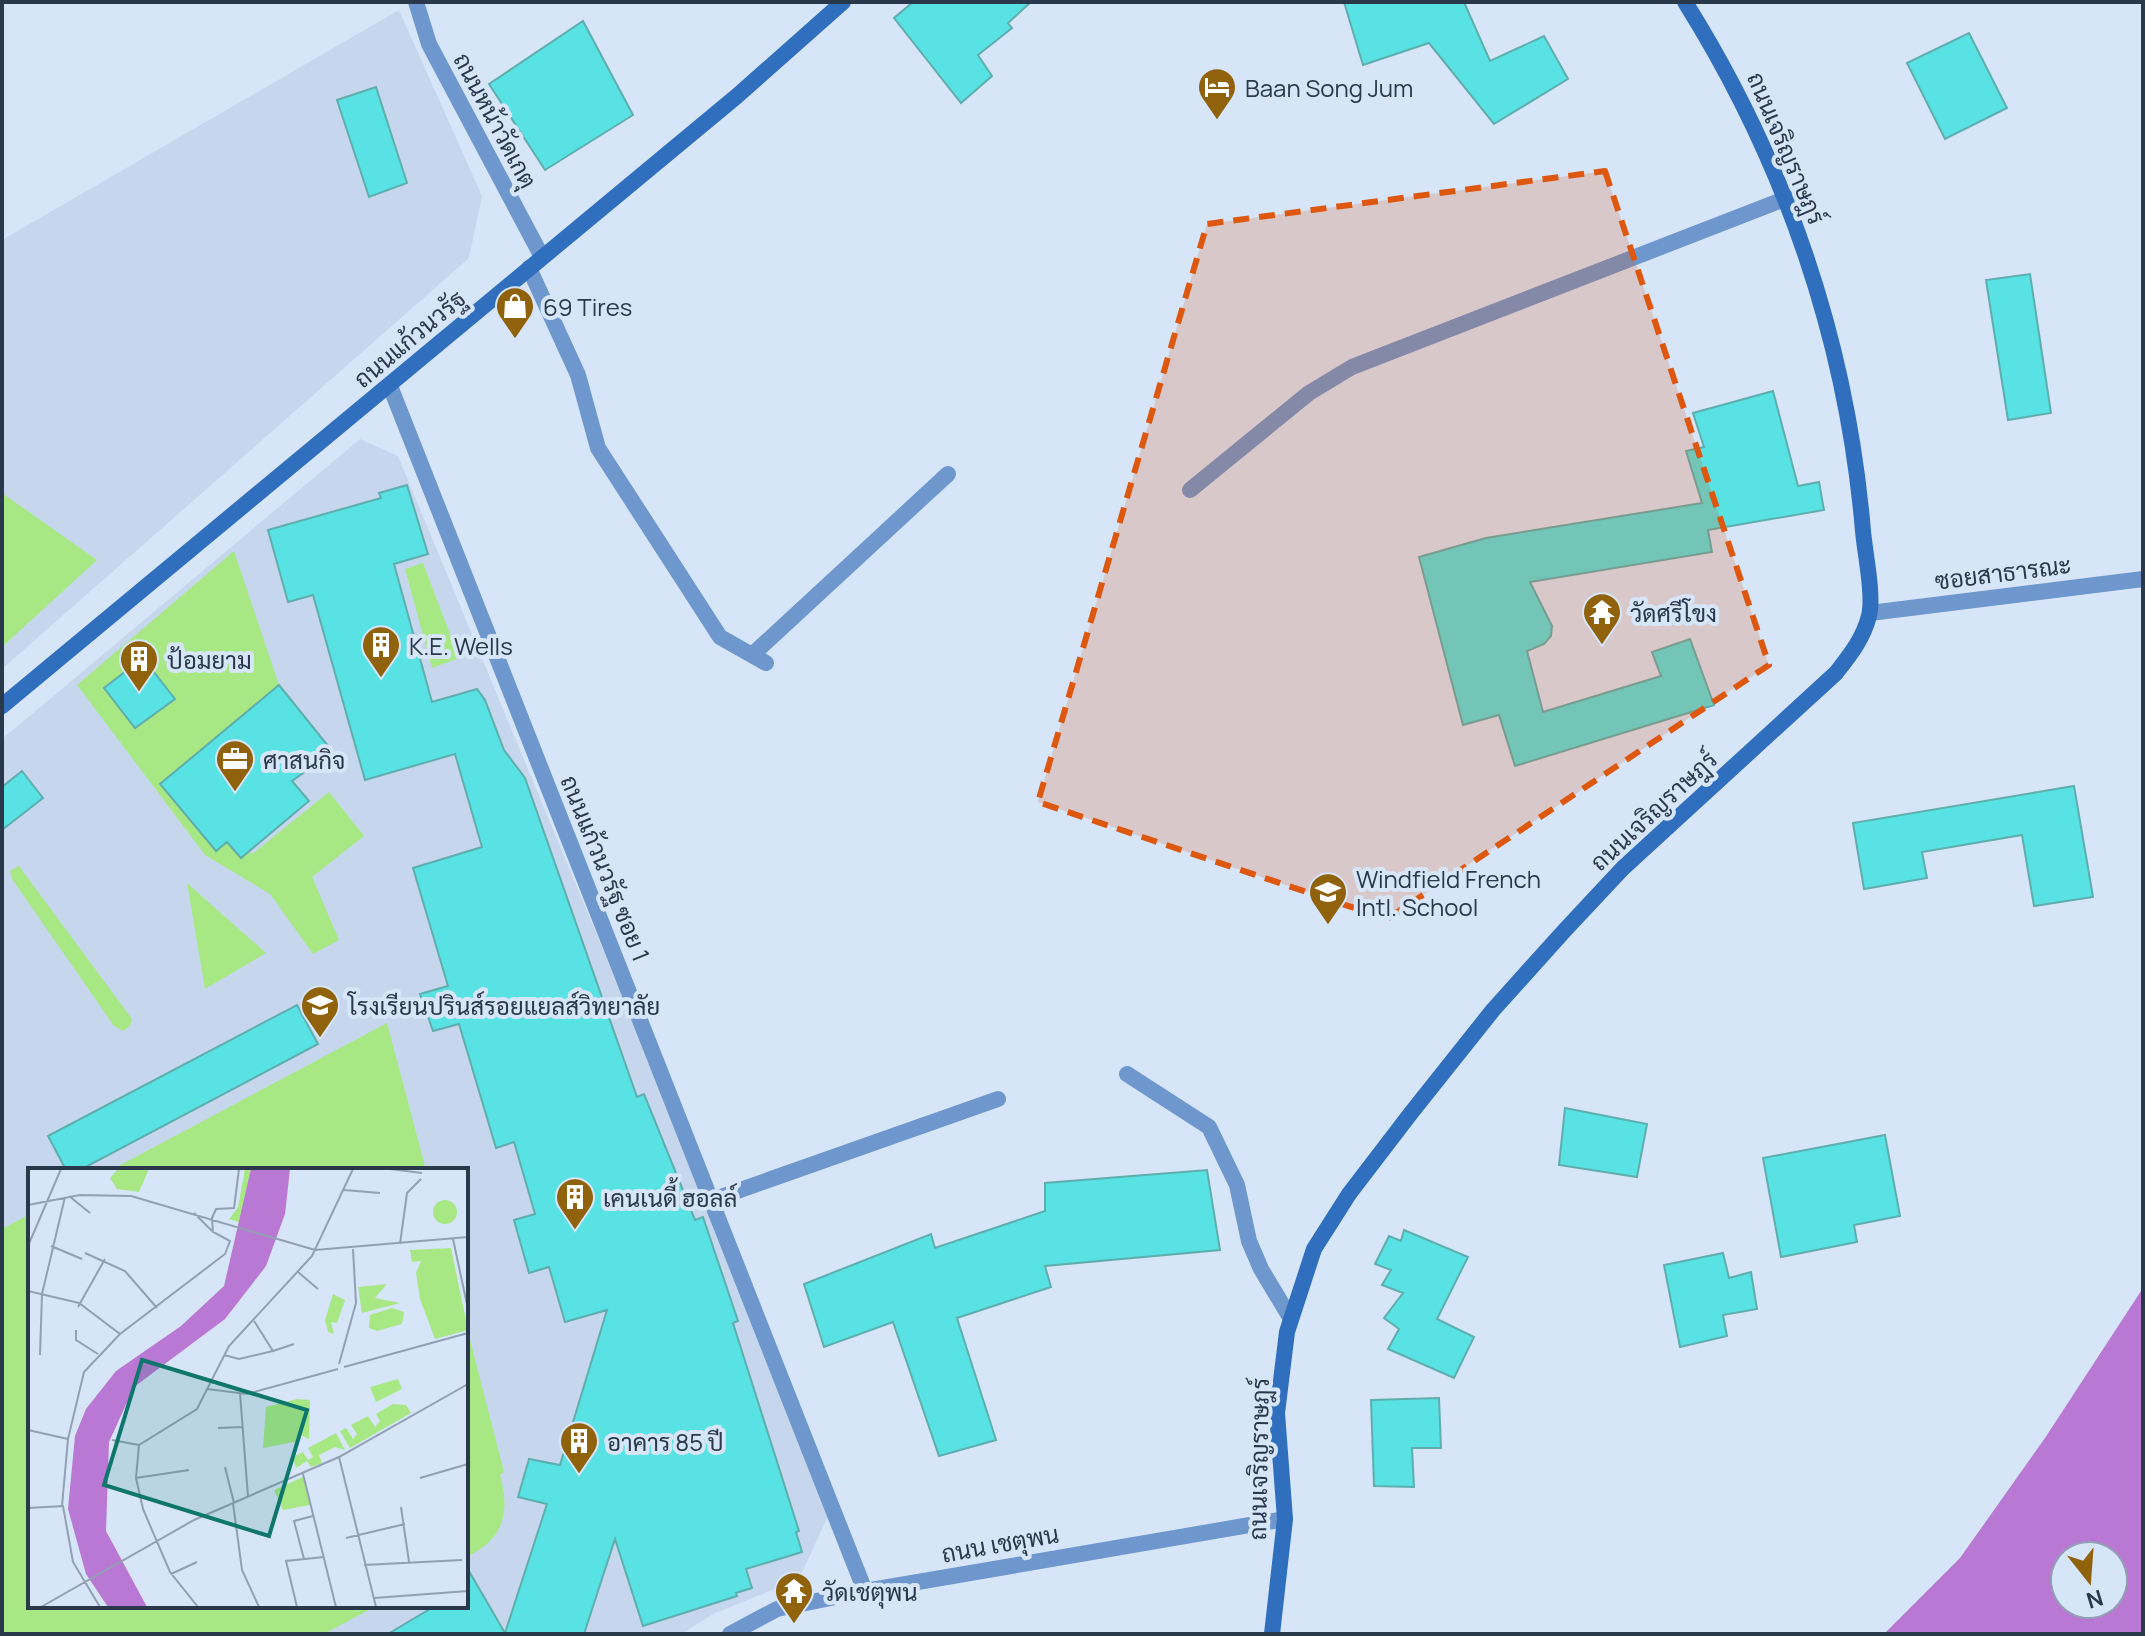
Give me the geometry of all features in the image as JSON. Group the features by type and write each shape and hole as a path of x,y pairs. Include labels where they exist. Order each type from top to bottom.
{"main road":[{"name":"ถนนแก้วนวรัฐ","path":"2,706 737,96 843,2"},
{"name":"ถนนเจริญราษฎร์","path":"1272,1634 1285,1519 1277,1413 1291,1319 1314,1249 1349,1194 1493,1010 1623,868 1836,673 1858,644 1870,613 1861,502 1846,410 1821,302 1787,198 1759,131 1685,2"}],"street":[{"name":"ถนนหน้าวัดเกตุ","path":"416,2 429,44 536,263 578,375 598,448 720,637 759,659 948,474"},
{"path":"1190,490 1309,393 1352,367 1787,198"},
{"name":"ถนนแก้วนวรัฐ ซอย 1","path":"390,386 865,1591"},
{"name":"ซอยสาธารณะ","path":"1870,613 2143,579"},
{"path":"1127,1074 1209,1127 1237,1185 1249,1241 1261,1269 1291,1319"},
{"path":"712,1200 998,1099"},
{"name":"ถนน เชตุพน","path":"730,1634 777,1609 1285,1519"}],"highlighted area":[{"path":"1605,171 1769,665 1387,919 1038,802 1207,224"}],"shaded area":[{"path":"399,10 482,196 469,258 2,669 2,240"},
{"name":"โรงเรียนปรินส์รอยแยลส์วิทยาลัย","path":"360,439 398,456 682,1140 828,1516 799,1579 713,1614 682,1634 2,1634 2,739"},
{"path":"2143,1288 2143,1634 1884,1634 1960,1558 2045,1438"}],"green space":[{"path":"2,493 97,560 2,647"},
{"path":"234,551 279,685 239,718 216,851 227,842 241,858 249,851 252,854 329,792 364,836 312,877 339,940 313,954 270,894 205,855 77,685"},
{"path":"423,563 459,658 432,668 405,569"},
{"path":"19,866 132,1019 130,1026 123,1031 114,1026 12,879 10,871"},
{"path":"187,883 266,953 205,989"},
{"path":"387,1023 425,1168 115,1168"},
{"path":"28,1215 28,1608 372,1608 324,1634 2,1634 2,1229"},
{"path":"468,1332 504,1472 500,1475 505,1501 501,1524 496,1534 468,1556"}],"building":[{"path":"913,2 1031,2 1008,23 1012,28 978,55 992,76 961,103 894,18"},
{"path":"1344,2 1464,2 1490,61 1544,36 1568,79 1494,124 1429,43 1363,65"},
{"path":"583,21 633,115 545,170 489,84"},
{"path":"1969,33 2007,108 1945,139 1907,63"},
{"path":"376,87 407,183 369,197 337,100"},
{"path":"2030,274 2051,413 2008,420 1986,280"},
{"path":"1773,391 1798,486 1819,482 1824,510 1708,530 1712,552 1530,582 1552,626 1551,636 1544,644 1527,651 1543,712 1661,676 1652,652 1690,639 1714,705 1515,766 1499,715 1463,725 1419,557 1486,538 1702,503 1686,451 1704,447 1693,413"},
{"path":"407,485 428,554 394,564 432,702 477,689 485,700 504,750 525,778 637,1097 644,1094 695,1220 703,1217 738,1321 733,1323 799,1531 796,1532 802,1552 746,1569 752,1588 736,1593 737,1596 643,1626 615,1539 584,1634 388,1634 432,1608 468,1608 468,1569 505,1633 547,1504 518,1497 529,1459 560,1465 607,1310 565,1322 549,1267 529,1273 514,1220 535,1214 514,1142 496,1148 459,1024 433,1031 420,994 448,986 413,868 482,847 455,754 365,780 313,595 288,602 268,530 381,498 379,493"},
{"name":"ป้อมยาม","path":"143,658 175,699 135,728 104,688"},
{"name":"ศาสนกิจ","path":"279,685 333,752 292,781 309,801 241,858 227,842 216,851 160,784"},
{"path":"22,771 43,798 2,830 2,787"},
{"path":"2074,786 2093,897 2034,906 2022,835 1922,852 1927,878 1864,889 1853,823"},
{"path":"297,1005 318,1044 84,1168 65,1168 48,1136"},
{"path":"1565,1108 1647,1124 1637,1177 1559,1165"},
{"path":"1885,1135 1900,1216 1854,1225 1857,1242 1781,1257 1763,1158"},
{"path":"1207,1170 1220,1250 1045,1266 1051,1287 957,1318 996,1440 939,1456 893,1322 824,1347 804,1284 931,1234 935,1248 1045,1211 1045,1183"},
{"path":"1404,1230 1468,1257 1437,1319 1474,1337 1454,1378 1388,1349 1399,1329 1384,1318 1403,1293 1382,1285 1391,1270 1375,1264 1389,1236 1401,1241"},
{"path":"1723,1253 1729,1278 1751,1272 1757,1309 1723,1315 1727,1336 1680,1347 1664,1265"},
{"path":"1439,1398 1441,1448 1412,1448 1414,1487 1374,1486 1371,1400"}],"place":[{"name":"Baan Song Jum","path":"1217,121"},
{"name":"69 Tires","path":"515,340"},
{"name":"วัดศรีโขง","path":"1602,646"},
{"name":"K.E. Wells","path":"381,679"},
{"name":"ป้อมยาม","path":"139,693"},
{"name":"ศาสนกิจ","path":"235,793"},
{"name":"Windfield French Intl. School","path":"1328,926"},
{"name":"โรงเรียนปรินส์รอยแยลส์วิทยาลัย","path":"320,1039"},
{"name":"เคนเนดี้ ฮอลล์","path":"575,1231"},
{"name":"อาคาร 85 ปี","path":"579,1475"},
{"name":"วัดเชตุพน","path":"794,1625"}]}
